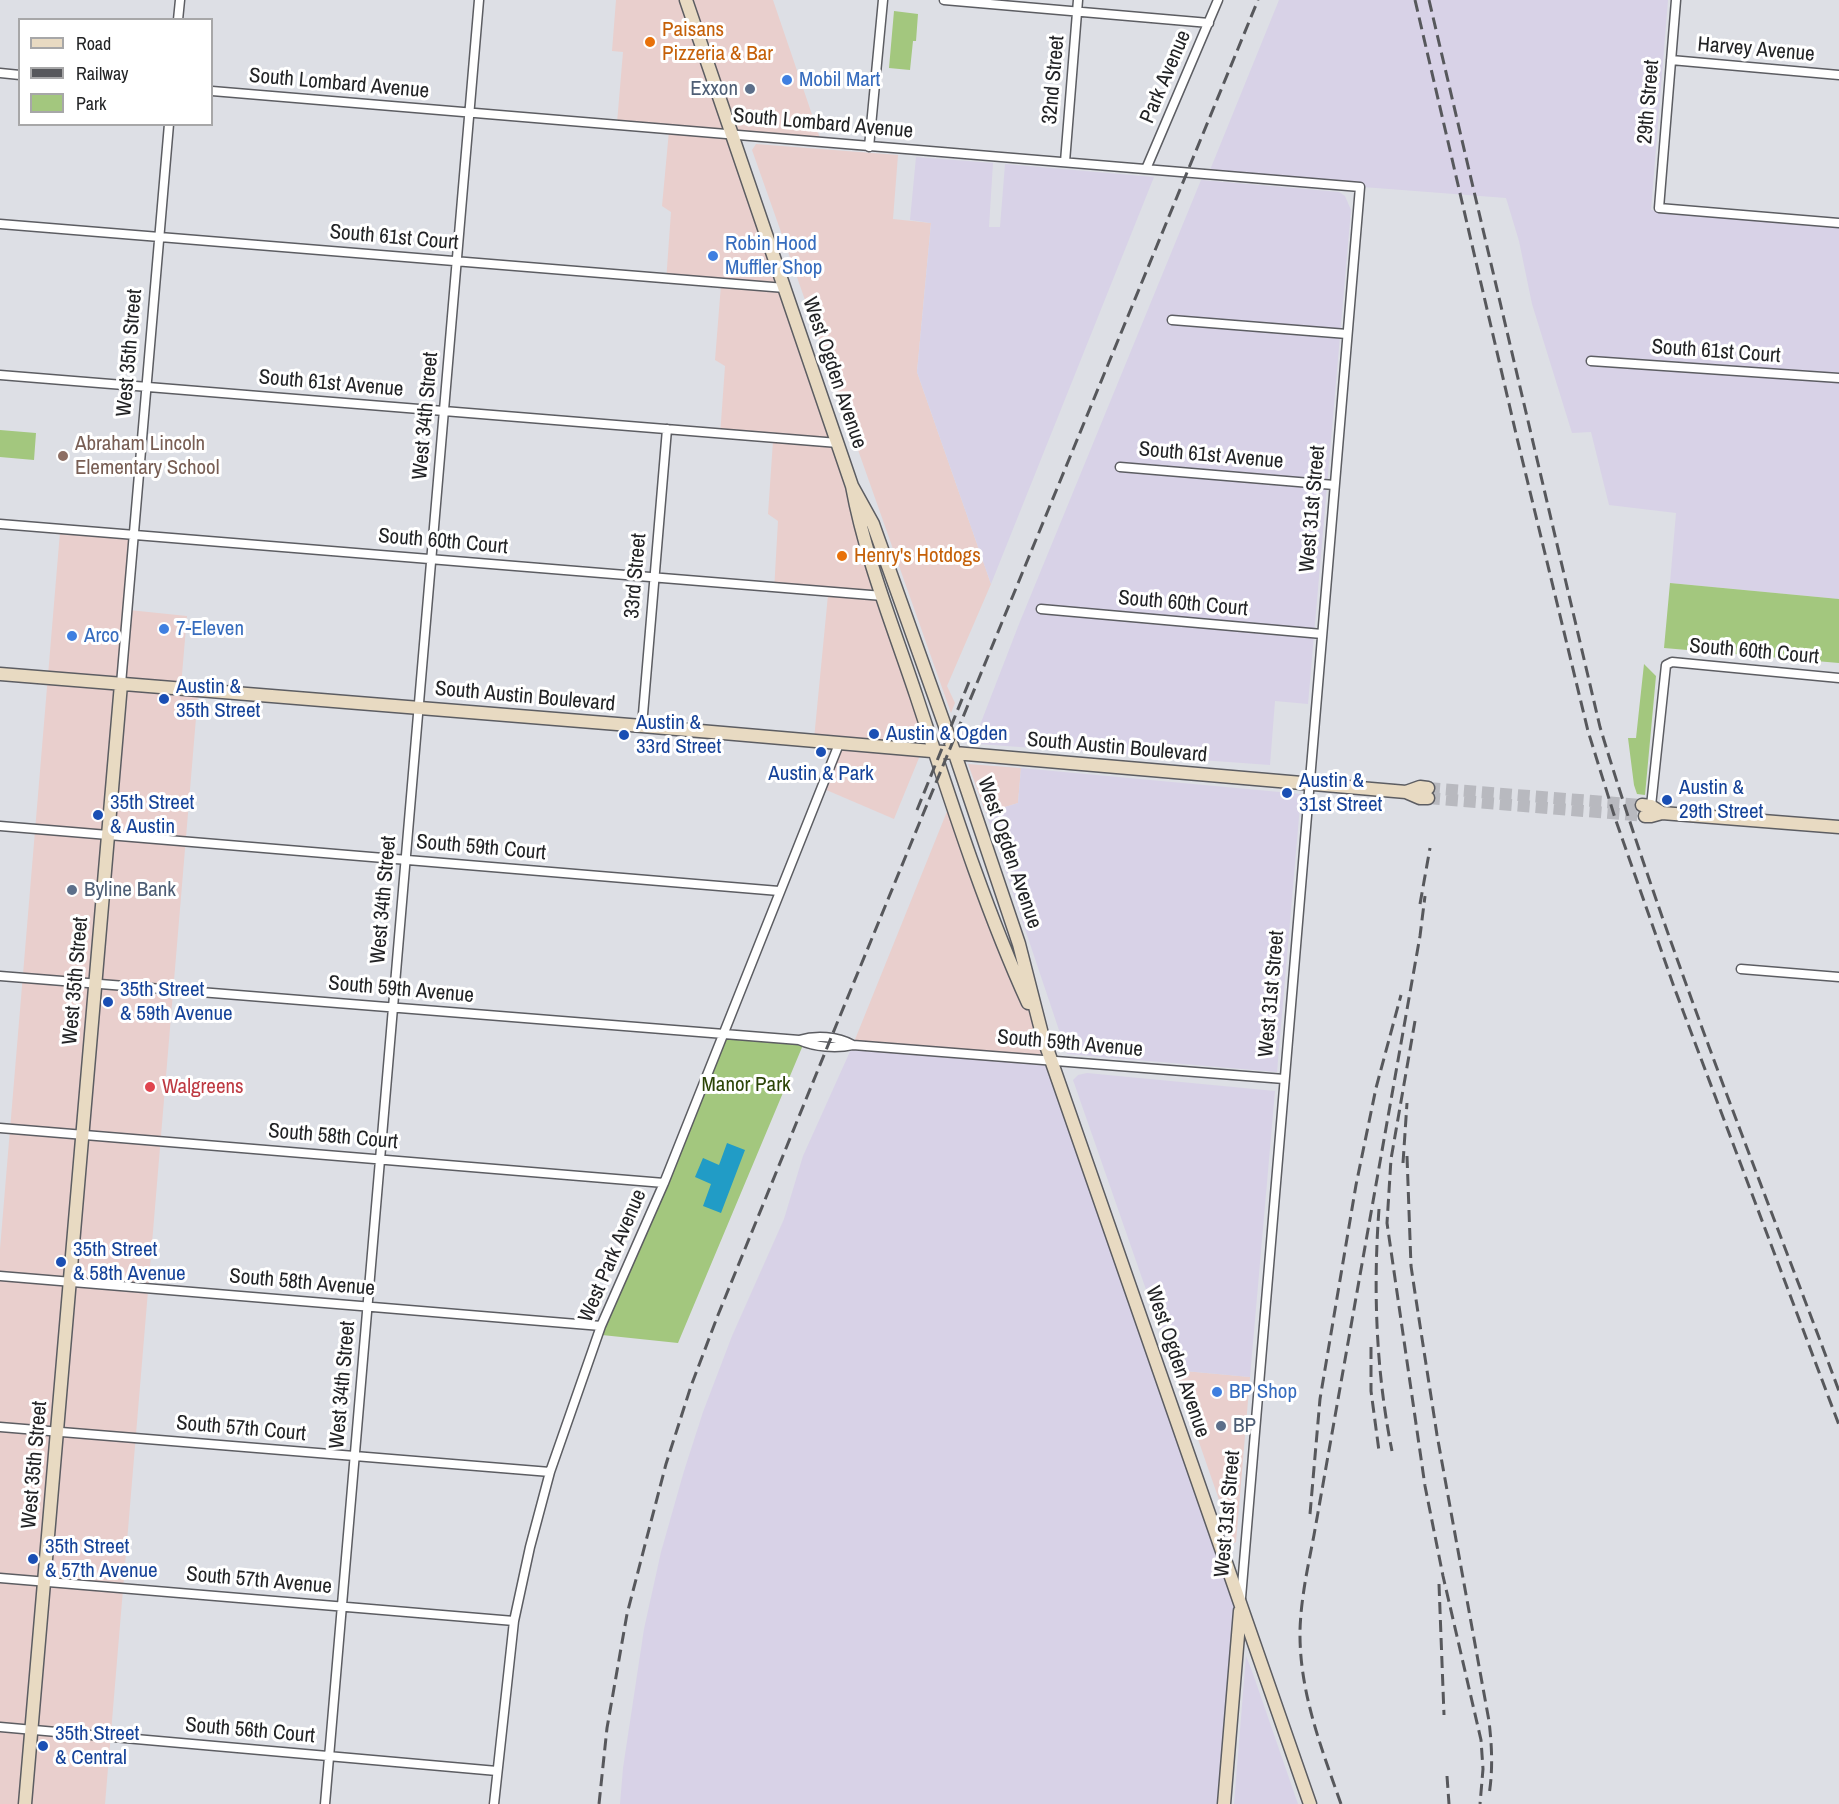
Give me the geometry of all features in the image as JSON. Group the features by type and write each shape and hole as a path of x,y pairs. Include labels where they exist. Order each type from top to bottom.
{"street":[{"path":"178,18 180,0"},
{"name":"West 34th Street","path":"325,1804 479,0"},
{"name":"West Ogden Avenue","path":"686,0 838,443 852,486 859,525 935,752 1006,954 1052,1061 1310,1804"},
{"path":"869,147 882,0"},
{"path":"944,0 1209,23"},
{"name":"32nd Street","path":"1065,162 1078,0"},
{"name":"Park Avenue","path":"1146,169 1218,0"},
{"name":"29th Street","path":"1676,0 1659,208 1839,223"},
{"name":"Harvey Avenue","path":"1671,60 1839,75"},
{"path":"0,73 18,75"},
{"name":"South Lombard Avenue","path":"213,91 1360,187"},
{"name":"West 35th Street","path":"25,1804 169,126"},
{"name":"West 31st Street","path":"1224,1804 1360,187"},
{"name":"South 61st Court","path":"0,224 784,288"},
{"path":"1172,320 1347,334"},
{"name":"South 61st Court","path":"1591,361 1839,378"},
{"name":"South 61st Avenue","path":"0,375 838,443"},
{"name":"33rd Street","path":"642,726 667,429"},
{"name":"South 61st Avenue","path":"1120,466 1334,484"},
{"name":"West Ogden Avenue","path":"852,486 873,524 955,754 1019,944 1042,1034"},
{"name":"South 60th Court","path":"0,524 883,596"},
{"name":"South 60th Court","path":"1041,609 1322,634"},
{"name":"South 60th Court","path":"1650,810 1666,665 1672,662 1839,678"},
{"name":"South Austin Boulevard","path":"0,674 642,726 1406,792 1420,798 1428,793"},
{"name":"West Park Avenue","path":"494,1804 514,1621 530,1547 550,1472 601,1326 664,1183 839,744"},
{"path":"1650,810 1839,827"},
{"name":"South 59th Court","path":"0,826 779,891"},
{"path":"1741,969 1839,977"},
{"name":"South 59th Avenue","path":"0,976 799,1040 811,1037 833,1038 853,1045 1284,1079"},
{"name":"South 58th Court","path":"0,1128 664,1183"},
{"name":"South 58th Avenue","path":"0,1276 601,1326"},
{"name":"South 57th Court","path":"0,1426 550,1472"},
{"name":"South 57th Avenue","path":"0,1578 514,1621"},
{"name":"South 56th Court","path":"0,1727 497,1771"}],"shaded area":[{"path":"616,0 773,0 821,141 617,123 623,52 612,51"},
{"path":"1279,0 1668,0 1651,210 1839,226 1839,599 1670,583 1676,513 1609,505 1591,432 1572,433 1532,304 1519,241 1506,198 1363,187 1360,184 1210,170"},
{"path":"669,131 729,137 837,448 931,749 814,739 828,595 774,591 778,521 768,514 773,441 720,436 725,366 715,360 721,285 666,282 671,212 662,206"},
{"path":"756,144 898,155 893,219 931,223 917,372 991,584 947,686 955,703 951,713 752,150"},
{"path":"916,157 993,163 989,227 1000,227 1005,164 1154,177 991,584 917,372 931,223 910,220"},
{"path":"1201,180 1339,192 1345,196 1351,210 1308,704 1275,701 1270,765 964,743 960,739 964,729 967,738 979,739 980,725 1019,624"},
{"path":"60,532 136,539 129,610 187,616 181,686 198,694 105,1804 0,1804 0,1249"},
{"path":"841,746 921,753 894,819 824,789"},
{"path":"968,764 1021,768 1018,803 986,813"},
{"path":"1021,768 1301,794 1277,1072 1067,1054 986,813 1018,803"},
{"path":"950,804 1050,1058 854,1042"},
{"path":"852,1047 1050,1064 1239,1605 1222,1804 620,1804 623,1768 644,1629 661,1552 684,1471 703,1412 732,1336 784,1219 803,1156"},
{"path":"1087,1073 1275,1091 1250,1377 1174,1370 1073,1080 1078,1075"},
{"path":"1174,1370 1250,1377 1236,1542 1234,1543"},
{"path":"1246,1656 1252,1671 1298,1804 1234,1804"}],"green space":[{"path":"894,11 918,14 916,41 913,41 910,70 889,68"},
{"path":"0,430 36,433 34,460 0,457"},
{"path":"1670,583 1839,599 1839,663 1664,648"},
{"path":"1644,664 1656,676 1645,795 1637,794 1634,785 1628,738 1636,738"},
{"name":"Manor Park","path":"726,1039 803,1045 678,1343 602,1335"}],"water":[{"path":"727,1143 745,1150 721,1213 703,1206 711,1184 695,1177 703,1158 719,1165"}],"tunnel":[{"path":"1428,788 1642,805"},
{"path":"1428,798 1645,816"}],"railway":[{"path":"599,1804 607,1728 627,1614 666,1464 691,1386 833,1033 1258,0"},
{"path":"1415,0 1588,731 1615,818 1674,987 1839,1425"},
{"path":"1429,0 1600,727 1654,895 1839,1391"},
{"path":"917,810 971,677"},
{"path":"1420,904 1430,848"},
{"path":"1341,1804 1319,1740 1303,1675 1300,1630 1303,1594 1420,936 1425,896"},
{"path":"1310,1514 1320,1399 1356,1185 1376,1088 1401,995"},
{"path":"1415,1021 1391,1159 1387,1223 1425,1486 1481,1740 1483,1769 1480,1804"},
{"path":"1403,1163 1407,1103"},
{"path":"1407,1156 1411,1266 1437,1435 1489,1721 1492,1758 1489,1795"},
{"path":"1379,1209 1376,1269 1377,1330 1382,1391 1392,1451"},
{"path":"1371,1347 1371,1391 1379,1451"},
{"path":"1439,1584 1444,1715"},
{"path":"1447,1776 1449,1804"}],"place":[{"name":"Paisans Pizzeria & Bar","path":"650,42"},
{"name":"Mobil Mart","path":"787,80"},
{"name":"Exxon","path":"750,89"},
{"name":"Robin Hood Muffler Shop","path":"713,256"},
{"name":"Abraham Lincoln Elementary School","path":"63,456"},
{"name":"Henry's Hotdogs","path":"842,556"},
{"name":"7-Eleven","path":"164,629"},
{"name":"Arco","path":"72,636"},
{"name":"Austin & 35th Street","path":"164,699"},
{"name":"Austin & Ogden","path":"874,734"},
{"name":"Austin & 33rd Street","path":"624,735"},
{"name":"Austin & Park","path":"821,752"},
{"name":"Austin & 31st Street","path":"1287,793"},
{"name":"Austin & 29th Street","path":"1667,800"},
{"name":"35th Street & Austin","path":"98,815"},
{"name":"Byline Bank","path":"72,890"},
{"name":"35th Street & 59th Avenue","path":"108,1002"},
{"name":"Walgreens","path":"150,1087"},
{"name":"35th Street & 58th Avenue","path":"61,1262"},
{"name":"BP Shop","path":"1217,1392"},
{"name":"BP","path":"1221,1426"},
{"name":"35th Street & 57th Avenue","path":"33,1559"},
{"name":"35th Street & Central","path":"43,1746"}]}
